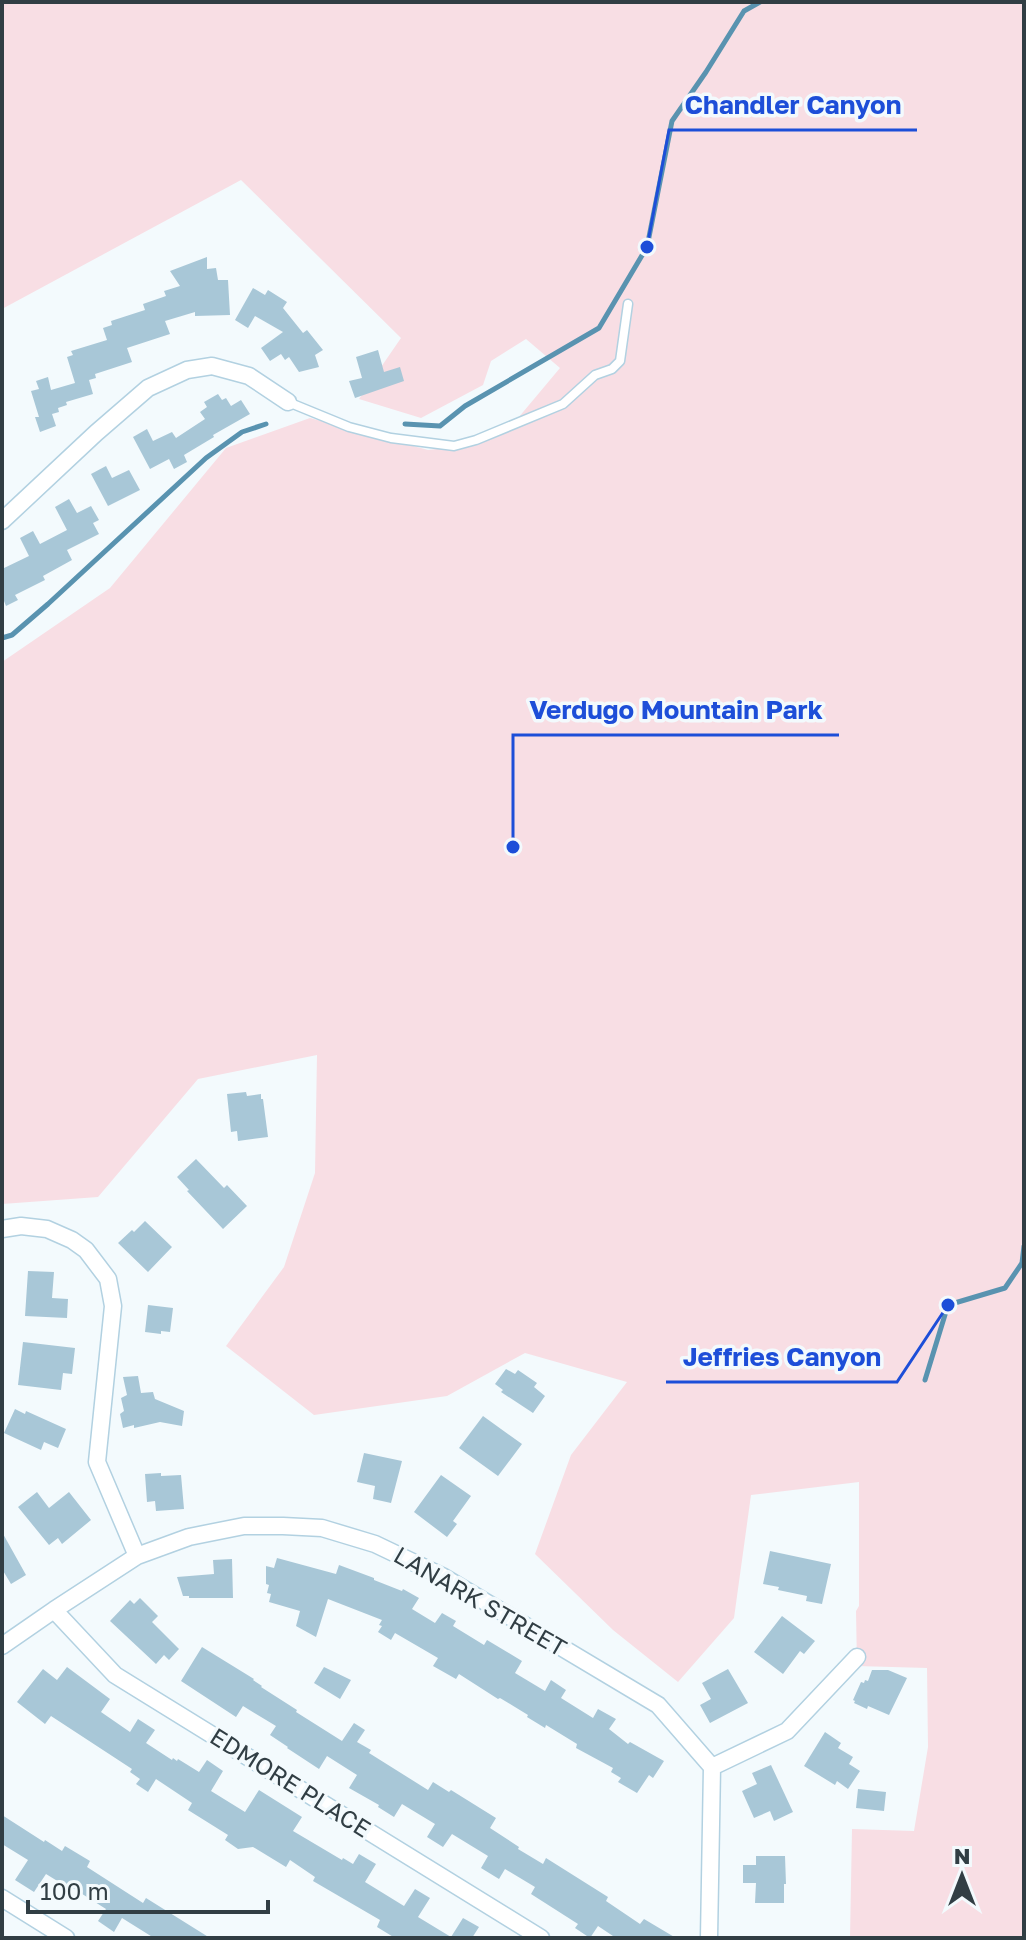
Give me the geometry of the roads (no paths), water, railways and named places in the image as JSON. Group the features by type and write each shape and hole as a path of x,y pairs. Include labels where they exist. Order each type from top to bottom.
{"street":[{"path":"2,521 148,388 187,370 212,366 249,376 288,402"},
{"path":"2,1229 21,1226 47,1229 72,1240 86,1250 108,1279 113,1306 97,1462 137,1556"},
{"name":"LANARK STREET","path":"2,1646 137,1556 189,1537 244,1526 322,1528 375,1544 442,1576 658,1705 712,1767"},
{"name":"EDMORE PLACE","path":"54,1610 115,1675 541,1938"},
{"path":"709,1938 712,1767 787,1731 857,1657"},
{"path":"2,1898 66,1938"}],"lane":[{"path":"288,402 349,427 391,438 454,446 476,440 563,404 595,375 612,369 620,361 628,304"}],"waterway":[{"path":"405,424 440,426 465,406 599,328 647,247 672,121 744,11 760,2"},
{"path":"2,638 12,635 48,604 206,458 242,432 266,424"},
{"path":"925,1380 948,1305 1005,1288 1022,1263 1024,1246"}],"place":[{"name":"Chandler Canyon","path":"647,247"},
{"name":"Verdugo Mountain Park","path":"513,847"},
{"name":"Jeffries Canyon","path":"948,1305"}]}
